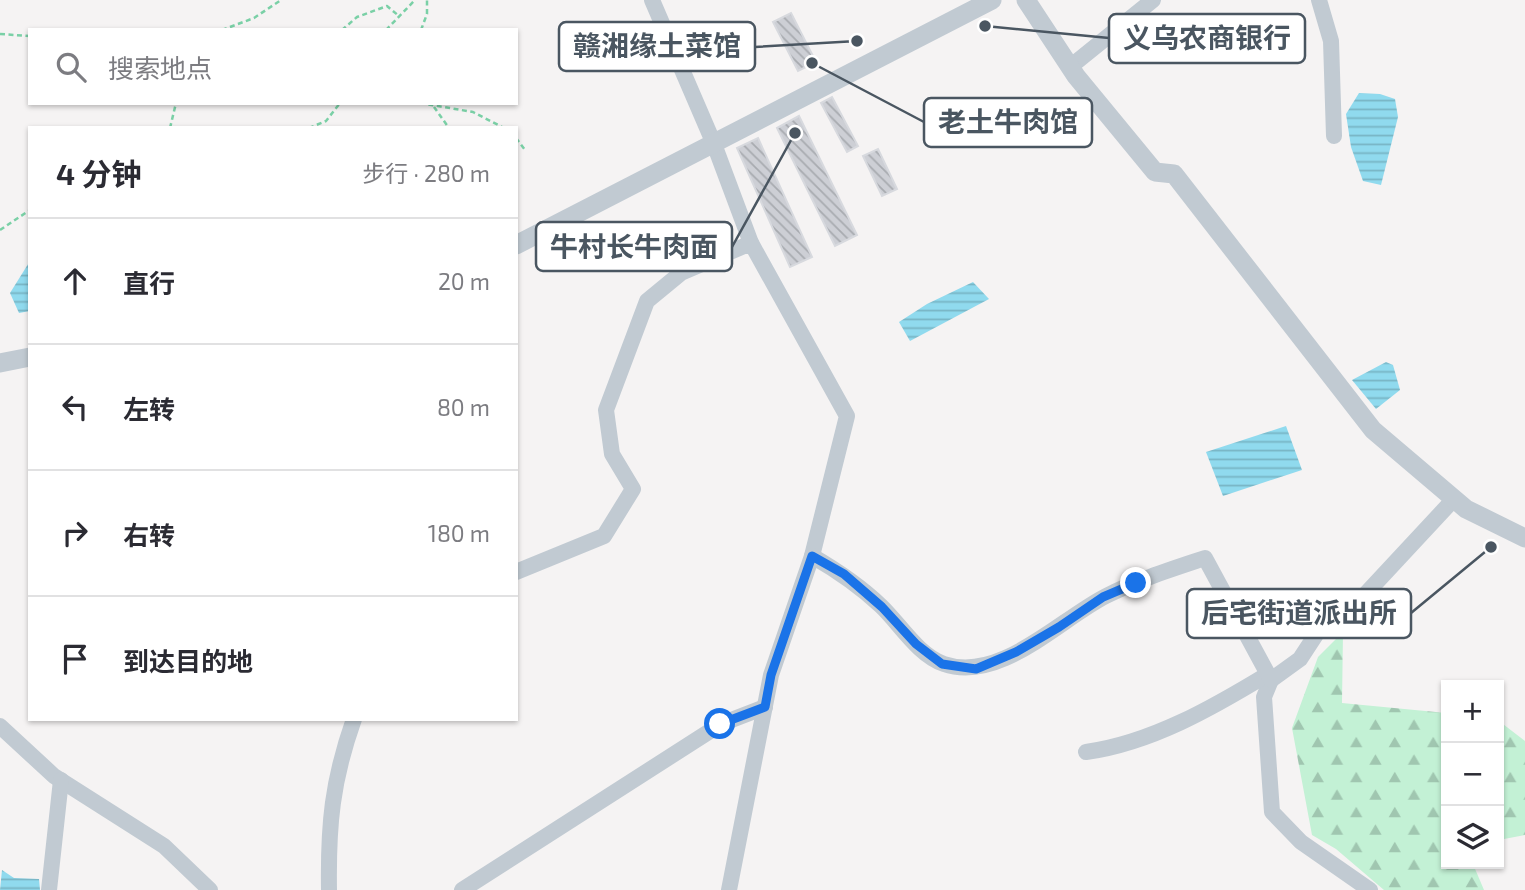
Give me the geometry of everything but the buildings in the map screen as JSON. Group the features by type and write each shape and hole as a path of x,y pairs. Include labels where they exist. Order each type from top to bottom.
{"street":[{"path":"652,0 714,144 751,243 847,415 812,556 771,675 729,890"},
{"path":"518,244 992,0"},
{"path":"1026,0 1070,66 1155,172 1174,174 1373,430 1466,509 1525,538"},
{"path":"1070,66 1153,0"},
{"path":"1319,0 1331,41 1334,136"},
{"path":"518,571 604,536 633,489 612,454 606,410 648,301 681,273 751,243"},
{"path":"0,363 28,357"},
{"path":"1086,752 1112,748 1171,726 1223,702 1300,659 1317,634 1347,614 1454,499"},
{"path":"812,556 844,574 882,607 916,644 942,664 976,669 1059,627 1103,597 1205,558 1269,677 1264,697 1272,812 1301,842 1370,890"},
{"path":"462,890 720,724 765,707"},
{"path":"329,890 329,823 338,764 353,721"},
{"path":"0,726 61,780 164,846 210,890"},
{"path":"48,890 61,780"}],"path":[{"path":"227,28 254,18 281,0"},
{"path":"388,28 415,0"},
{"path":"422,28 427,14 427,0"},
{"path":"344,28 357,17 387,6 399,16"},
{"path":"0,34 28,36"},
{"path":"170,126 176,105"},
{"path":"314,126 326,121 338,105"},
{"path":"427,105 473,111 500,126"},
{"path":"434,107 448,126"},
{"path":"518,141 525,150"},
{"path":"0,230 28,211"}],"green space":[{"path":"1343,632 1342,703 1441,713 1441,869 1475,869 1484,890 1384,890 1336,849 1312,835 1292,728 1318,657"},
{"path":"1504,725 1525,741 1525,835 1504,839"}],"water":[{"path":"1359,93 1380,94 1395,99 1398,117 1381,185 1363,181 1351,147 1346,114"},
{"path":"28,264 28,311 19,313 10,293"},
{"path":"973,282 989,299 910,341 899,322 927,304"},
{"path":"1386,362 1393,365 1400,390 1376,409 1352,380"},
{"path":"1286,426 1302,470 1223,496 1206,452"},
{"path":"2,870 14,878 39,879 40,890 0,890"}],"place":[{"name":"义乌农商银行","path":"985,26"},
{"name":"赣湘缘土菜馆","path":"857,41"},
{"name":"老土牛肉馆","path":"812,63"},
{"name":"牛村长牛肉面","path":"795,133"},
{"name":"后宅街道派出所","path":"1491,547"}],"route":[{"path":"720,724 765,707 771,675 812,556 844,574 882,607 916,644 942,664 976,669 1016,652 1103,597 1136,583"}]}
